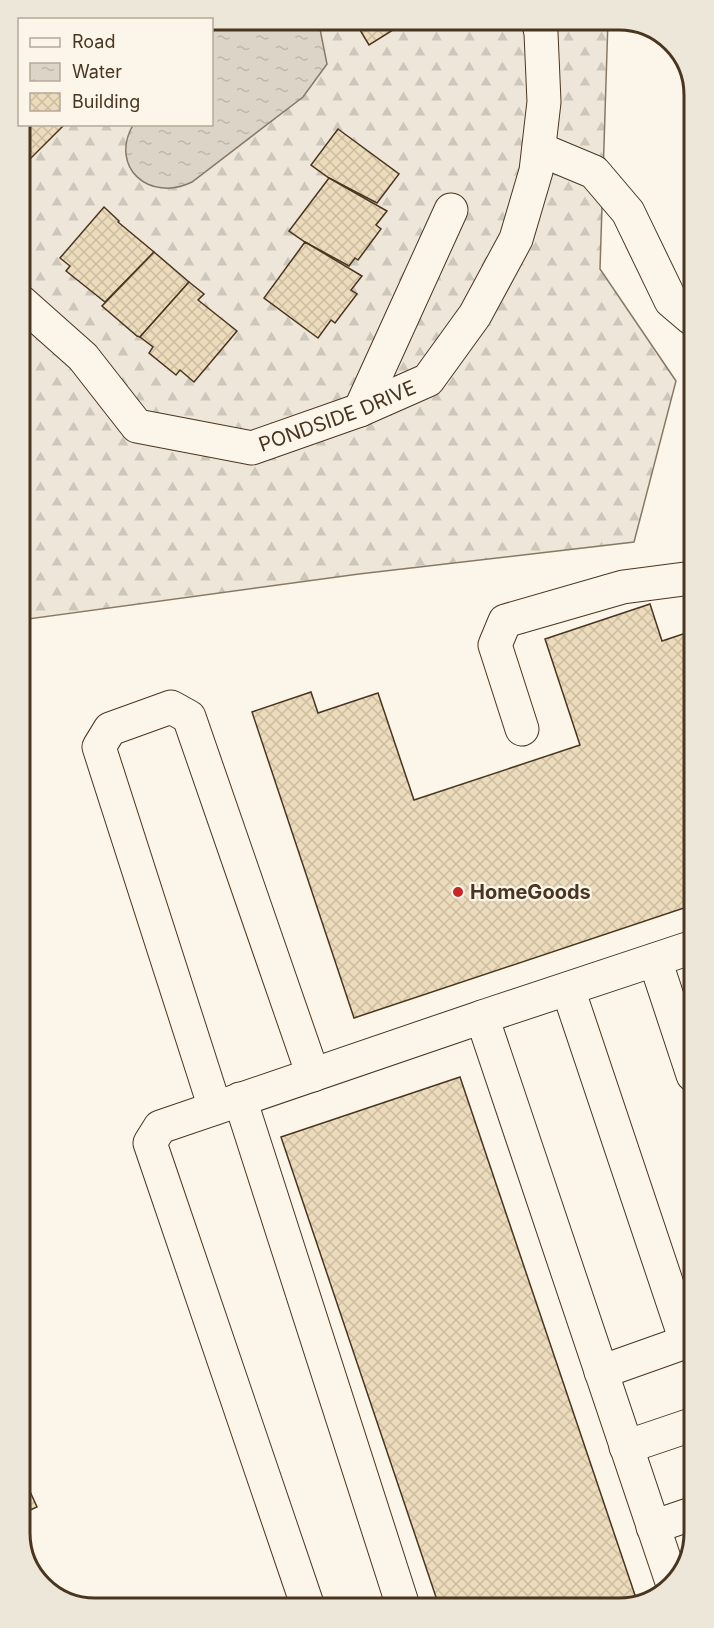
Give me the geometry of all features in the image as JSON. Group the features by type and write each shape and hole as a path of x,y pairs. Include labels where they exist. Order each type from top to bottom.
{"street":[{"name":"PONDSIDE DRIVE","path":"30,310 83,357 137,426 252,448 360,410 428,380 475,315 516,239 536,171 539,149 544,102 540,30"},
{"path":"539,149 594,172 628,212 671,301 684,312"},
{"path":"360,410 451,210"},
{"path":"522,729 495,645 505,621 623,587 684,579"},
{"path":"313,1075 189,717 171,707 110,729 99,747 228,1104 400,1598"},
{"path":"305,1598 150,1143 160,1127 684,950"},
{"path":"656,960 684,1047"},
{"path":"568,989 684,1323"},
{"path":"482,1017 669,1574"},
{"path":"601,1372 684,1342"},
{"path":"626,1447 684,1427"},
{"path":"653,1527 684,1516"}],"green space":[{"path":"213,30 608,30 600,269 676,381 634,542 359,574 30,619 30,126 213,126"}],"water":[{"path":"213,30 320,30 327,64 303,97 192,182 176,187 161,188 137,177 126,155 127,140 133,126 213,126"}],"building":[{"path":"360,30 393,30 369,45"},
{"path":"30,126 63,126 30,159"},
{"path":"338,129 399,174 377,203 329,178 311,165"},
{"path":"329,178 387,211 376,225 381,229 358,260 355,258 349,266 289,231"},
{"path":"104,207 154,252 105,302 66,271 70,266 60,258"},
{"path":"305,242 362,276 351,290 357,294 335,323 331,320 318,338 264,298"},
{"path":"154,252 189,282 140,337 102,306"},
{"path":"189,282 204,294 198,300 237,331 194,382 180,370 176,375 149,353 153,347 140,337"},
{"path":"650,604 662,641 684,634 684,908 354,1018 252,712 311,692 318,713 378,693 414,800 580,745 545,639"},
{"path":"460,1077 635,1596 619,1598 436,1598 281,1137"},
{"path":"30,1492 37,1507 30,1510"}],"place":[{"name":"HomeGoods","path":"458,892"}]}
